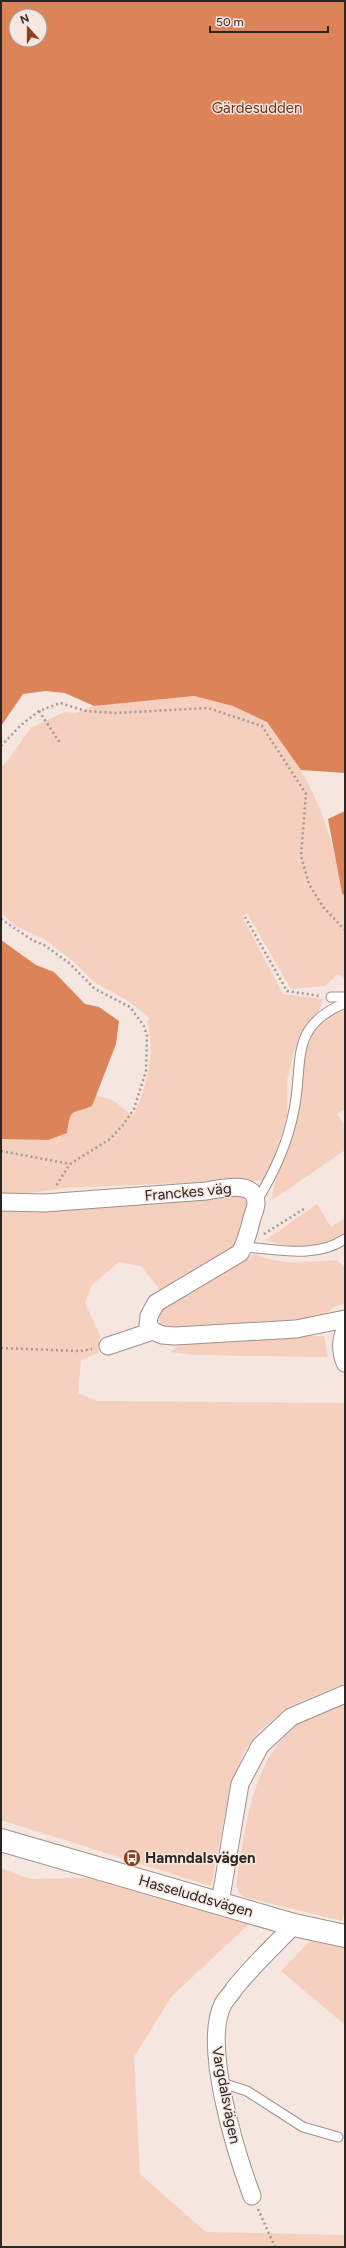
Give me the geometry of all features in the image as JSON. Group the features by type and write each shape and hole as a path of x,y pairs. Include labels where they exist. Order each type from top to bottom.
{"street":[{"name":"Franckes väg","path":"1,1202 44,1203 206,1191 232,1187 245,1188 253,1194 256,1203"},
{"path":"256,1203 244,1247 240,1253 156,1303 149,1316 148,1325 153,1331 162,1335 175,1336 288,1330 345,1319"},
{"path":"108,1346 153,1331"},
{"path":"345,1331 342,1338 342,1357 345,1363"},
{"path":"220,1903 240,1784 260,1746 291,1718 345,1694"},
{"name":"Hasseluddsvägen","path":"1,1840 294,1925 345,1936"},
{"name":"Vargdalsvägen","path":"252,2196 238,2156 216,2057 216,2033 223,2004 249,1970 294,1925"}],"lane":[{"path":"331,997 345,997"},
{"path":"256,1203 268,1183 288,1135 294,1109 301,1045 318,1019 327,1011 345,1003"},
{"path":"244,1247 311,1252 333,1247 345,1239"},
{"path":"222,2083 247,2091 303,2127 338,2137"}],"path":[{"path":"1,746 21,725 39,711 60,703 86,711 115,713 208,708 262,726 306,794 301,856 309,884 323,907 345,930"},
{"path":"39,711 60,743"},
{"path":"245,916 287,991 331,997"},
{"path":"1,919 32,940 44,945 69,963 95,989 130,1007 144,1026 148,1048 146,1071 134,1109 123,1125 110,1139 70,1164 44,1203"},
{"path":"1,1151 70,1164"},
{"path":"244,1247 304,1210"},
{"path":"1,1348 79,1351 108,1346"},
{"path":"252,2196 276,2247"}],"shaded area":[{"path":"1,1 345,1 345,773 301,770 267,722 233,706 194,696 94,706 65,693 45,691 23,694 1,726"},
{"path":"194,696 249,712 266,721 305,777 322,814 334,853 342,893 345,897 345,978 338,974 325,986 291,989 247,913 242,916 283,994 323,999 319,1011 307,1023 294,1051 287,1081 287,1116 275,1155 263,1181 225,1181 65,1188 1,1197 1,1137 70,1117 74,1111 92,1106 96,1095 114,1101 133,1116 146,1082 149,1070 151,1047 147,1022 150,1018 128,1001 94,982 73,961 44,939 16,926 1,913 1,769 31,728 64,712 76,713 94,706"},
{"path":"345,811 345,897 342,893 328,819"},
{"path":"1,940 36,965 54,972 85,1004 99,1007 119,1021 116,1044 92,1106 76,1111 71,1115 67,1133 48,1140 1,1139"},
{"path":"345,1010 345,1109 337,1114 345,1126 345,1150 271,1201 299,1070 309,1037 337,1012"},
{"path":"236,1193 247,1198 248,1215 246,1228 240,1243 224,1258 203,1270 160,1290 141,1266 119,1262 92,1285 85,1303 100,1335 98,1353 81,1360 78,1393 97,1401 345,1403 345,1683 290,1706 260,1730 244,1752 231,1784 211,1886 1,1820 1,1209"},
{"path":"317,1204 331,1227 345,1218 345,1236 326,1244 306,1247 286,1245 266,1240"},
{"path":"255,1254 265,1258 285,1262 337,1260 345,1268 345,1303 336,1306 325,1314 303,1322 171,1331 160,1325 158,1315 168,1301 237,1261"},
{"path":"324,1336 328,1357 196,1355 170,1352 183,1343"},
{"path":"345,1703 345,1911 342,1921 244,1897 239,1893 236,1884 247,1818 260,1775 270,1755 283,1738 300,1722"},
{"path":"1,1868 30,1879 87,1878 249,1924 172,1996 134,2057 140,2174 206,2232 345,2235 345,2247 1,2247"},
{"path":"310,1941 345,1948 345,2025 281,1971"}],"place":[{"name":"Hamndalsvägen","path":"132,1858"}],"park label":[{"name":"Gärdesudden","path":"257,108"}]}
